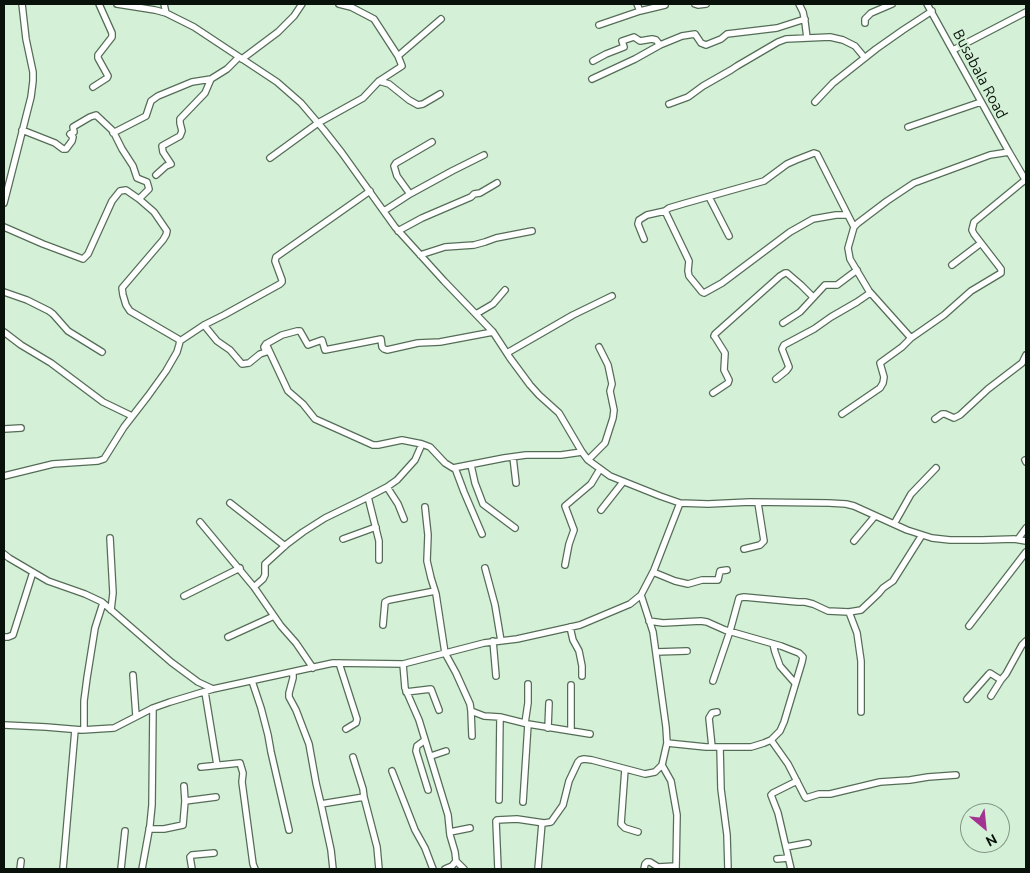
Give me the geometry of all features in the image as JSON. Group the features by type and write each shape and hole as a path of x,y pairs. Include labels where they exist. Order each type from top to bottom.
{"street":[{"path":"4,203 31,96 33,81 22,4"},
{"path":"93,87 108,76 98,55 112,37 99,4"},
{"path":"117,4 155,10 194,27 277,82 301,103 370,191 398,231 494,332 530,385 559,413 588,460 610,476 680,503 846,504 932,538 950,540 1026,540"},
{"path":"164,4 166,14"},
{"path":"113,133 146,116 151,101 158,96 192,82 211,79 227,70 278,32 294,16 302,4"},
{"path":"270,158 318,123 363,98 379,81 402,66 398,56 374,19 351,7 339,4"},
{"path":"637,4 640,11"},
{"path":"695,4 706,4"},
{"path":"799,4 805,19 807,38"},
{"path":"865,23 871,13 892,4"},
{"name":"Busabala Road","path":"928,4 1026,180"},
{"path":"599,25 640,11 665,5"},
{"path":"815,102 864,58 932,11"},
{"path":"953,50 1026,12"},
{"path":"398,56 441,19"},
{"path":"592,79 682,36 696,35 701,44 706,45 721,39 727,34 777,28 805,19"},
{"path":"669,104 688,96 786,39 830,37 852,43 864,58"},
{"path":"593,61 624,47 622,41 634,38 640,41 656,40 660,45"},
{"path":"156,175 171,164 162,146 180,136 182,131 180,119 202,97 211,79"},
{"path":"379,81 389,84 418,105 440,94"},
{"path":"908,127 981,102"},
{"path":"22,130 55,142 66,150 72,141 73,137 70,134 74,132 73,127 92,116 98,116 113,133 133,166 137,178 147,182 149,189 139,199"},
{"path":"410,194 397,176 394,164 432,142"},
{"path":"911,338 870,293 850,259 848,248 854,227 914,183 990,155 1009,152"},
{"path":"644,239 638,226 639,220 669,208 764,181 787,164 814,153 817,154 854,227"},
{"path":"384,211 410,194 484,155"},
{"path":"842,414 880,388 884,376 879,364 944,315 971,291 1001,273 1001,269 972,230 974,222 1026,180"},
{"path":"398,231 497,183"},
{"path":"4,227 83,259 88,254 109,205 120,191 126,190 154,212 167,231 163,240 122,288 122,295 130,311 178,338 180,341"},
{"path":"4,476 53,464 101,461 166,370 177,352 180,341 204,325 280,284 282,280 275,261 276,257 370,191"},
{"path":"709,197 729,236"},
{"path":"665,211 689,261 688,274 704,293 722,283 790,232 813,219 847,215"},
{"path":"420,255 446,248 474,245 496,238 532,231"},
{"path":"952,265 981,243"},
{"path":"783,323 800,312 824,285 837,285 857,270"},
{"path":"713,393 728,383 729,380 724,370 726,353 715,338 715,334 785,273 801,285 812,297"},
{"path":"476,314 492,304 504,290"},
{"path":"4,292 27,300 49,311 68,331 102,352"},
{"path":"776,379 789,367 782,350 784,345 814,329 831,316 870,293"},
{"path":"507,353 573,315 612,296"},
{"path":"204,325 217,341 230,350 242,364 250,363 260,354 266,352 264,348 266,344 282,335 297,331 300,331 308,345 322,340 325,350 380,339 382,347 384,350 387,350 418,342 440,342 494,332"},
{"path":"4,332 51,363 103,402 132,416"},
{"path":"266,344 288,391 303,404 315,419 373,445 402,440 422,444 430,448 448,466 453,468 513,456 561,455 582,452"},
{"path":"588,460 605,443 614,410 608,365 599,347"},
{"path":"935,419 942,414 954,418 960,416 988,389 1026,358"},
{"path":"4,429 21,428"},
{"path":"254,587 265,575 265,564 302,532 398,480 414,460 422,444"},
{"path":"513,456 516,483"},
{"path":"471,464 475,483 483,504 515,528"},
{"path":"455,468 482,534"},
{"path":"894,524 911,494 936,468"},
{"path":"565,565 574,530 565,506 591,484 600,470"},
{"path":"601,510 623,482"},
{"path":"387,487 400,508 404,519"},
{"path":"368,497 379,541 379,560"},
{"path":"230,503 284,546"},
{"path":"4,725 75,730 114,728 153,708 213,689 332,664 403,664 484,642 526,637 580,625 630,604 641,595 653,572 680,503"},
{"path":"744,549 760,545 764,541 758,503"},
{"path":"425,507 428,535 427,561 435,591 445,653 456,673 471,711 472,736"},
{"path":"854,541 875,516"},
{"path":"200,522 240,568 285,631 296,642 313,668"},
{"path":"343,539 376,527"},
{"path":"1018,539 1026,528"},
{"path":"713,681 740,597 809,602 828,611 849,612 863,608 879,594 882,588 893,581 922,535"},
{"path":"110,538 113,593 111,610"},
{"path":"969,626 1026,552"},
{"path":"4,554 48,581 85,594 103,603 171,662 198,682 213,689"},
{"path":"184,596 240,568"},
{"path":"485,568 495,605 501,641"},
{"path":"653,572 688,584 702,580 718,580 720,571 727,570"},
{"path":"4,636 12,635 34,572"},
{"path":"383,625 385,602 435,591"},
{"path":"498,869 496,821 517,819 542,823 551,822 563,805 569,781 578,762 584,759 592,760 646,774 655,772 662,765 667,743 666,726 656,652 641,595"},
{"path":"84,730 84,701 87,678 95,628 103,603"},
{"path":"849,612 857,633 861,661 861,712"},
{"path":"228,637 274,616"},
{"path":"649,621 663,623 702,621 799,653 803,657 784,722 780,731 771,740 751,747 712,747 667,743"},
{"path":"570,627 573,640 579,651 582,676"},
{"path":"991,696 1026,641"},
{"path":"493,642 496,676"},
{"path":"773,644 780,666 795,683"},
{"path":"656,652 687,651"},
{"path":"339,664 357,719 356,723 346,729"},
{"path":"403,664 406,692 417,714 426,740 448,815 456,861 464,869"},
{"path":"292,672 293,678 289,697 309,744 333,869"},
{"path":"967,699 990,673 1001,680"},
{"path":"133,675 136,716"},
{"path":"252,681 268,735 289,830"},
{"path":"523,802 528,684"},
{"path":"571,685 571,731"},
{"path":"406,692 432,690 439,710"},
{"path":"205,692 217,765"},
{"path":"548,728 550,703"},
{"path":"142,869 152,805 153,708"},
{"path":"471,711 484,716 500,717 548,728 590,734"},
{"path":"712,747 709,718 712,713 717,712"},
{"path":"499,800 500,717"},
{"path":"63,869 75,730"},
{"path":"426,740 417,746 416,751 428,790"},
{"path":"771,740 788,764 806,798 880,782 956,775"},
{"path":"720,747 721,789 728,835 728,869"},
{"path":"430,756 446,751"},
{"path":"353,758 377,847 379,869"},
{"path":"201,767 240,763 242,766 242,782 255,869"},
{"path":"644,869 647,862 658,867 676,867 677,815 671,781 662,765"},
{"path":"625,769 621,824 625,828 638,832"},
{"path":"392,771 415,830 425,848 433,869"},
{"path":"790,869 778,813 771,795 797,782"},
{"path":"149,829 183,825 184,786"},
{"path":"184,801 216,797"},
{"path":"322,804 364,797"},
{"path":"538,869 542,823"},
{"path":"450,832 470,828"},
{"path":"121,869 125,831"},
{"path":"786,847 808,843"},
{"path":"192,869 190,857 192,855 214,853"},
{"path":"777,859 788,858"},
{"path":"20,869 21,861"},
{"path":"446,869 456,861"}]}
